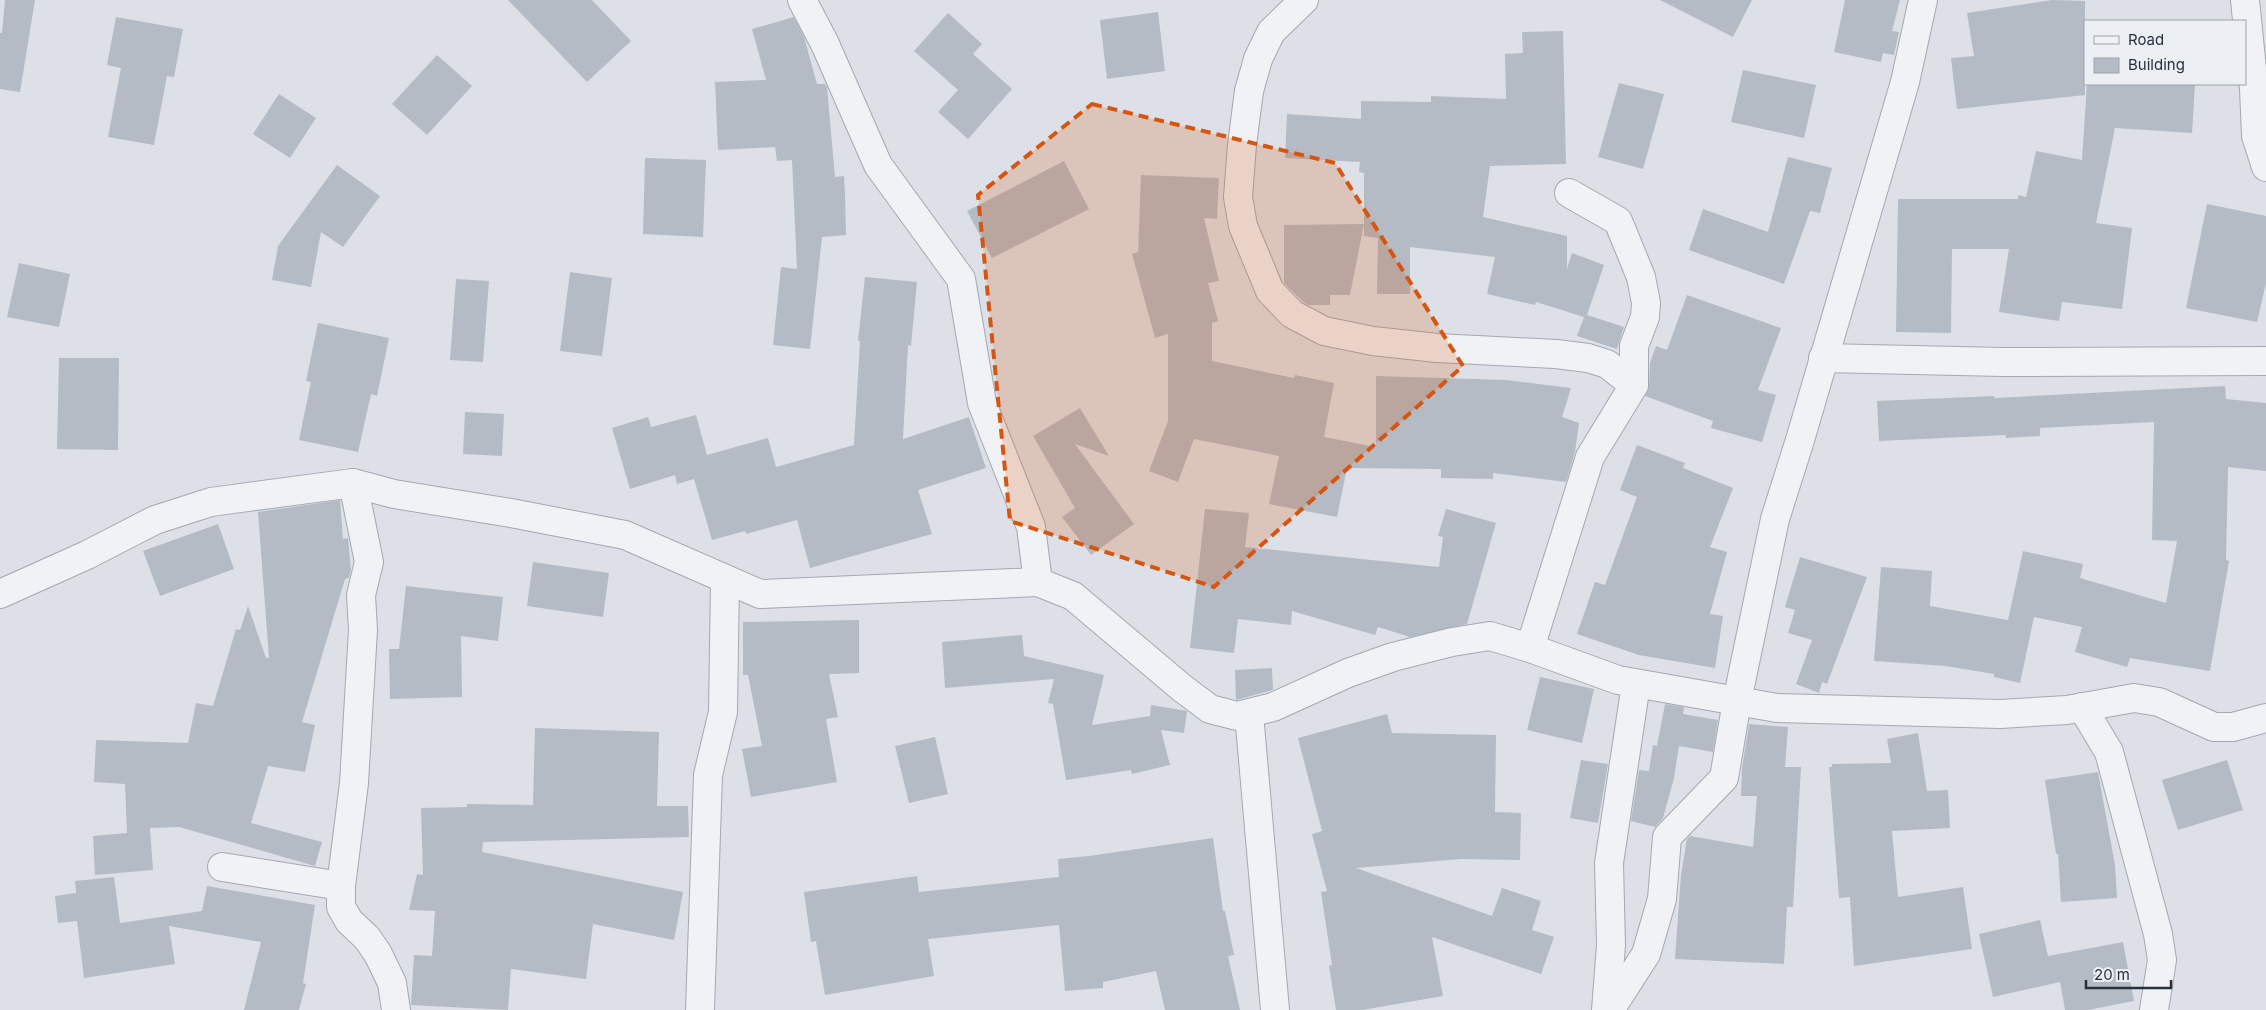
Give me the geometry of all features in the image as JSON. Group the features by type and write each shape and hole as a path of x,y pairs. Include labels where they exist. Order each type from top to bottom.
{"street":[{"path":"802,0 825,44 878,165 961,279 982,403 1031,527 1038,582"},
{"path":"1304,0 1271,32 1258,59 1248,91 1238,198 1243,226 1270,291 1292,314 1324,331 1373,341 1437,348 1556,354 1588,358 1607,364 1634,385"},
{"path":"1610,1010 1646,954 1662,899 1667,837 1724,778 1737,701 1775,519 1905,82 1923,0"},
{"path":"2245,0 2254,88 2256,136 2266,167"},
{"path":"1530,648 1590,457 1634,385 1634,346 1645,317 1646,303 1641,277 1618,221 1569,193"},
{"path":"1823,358 2003,362 2266,361"},
{"path":"354,483 370,562 361,595 364,630 354,783 341,886 341,907 348,920 367,938 378,954 392,983 396,1010"},
{"path":"0,594 39,578 155,520 211,502 354,483 394,494 512,513 625,536 760,594 1038,582 1073,596 1182,688 1210,709 1237,716 1273,707 1357,670 1393,657 1452,642 1490,636 1530,648 1618,680 1777,708 2000,714 2082,707 2134,698 2159,702 2214,727 2233,727 2266,718"},
{"path":"700,1010 708,775 723,712 725,579"},
{"path":"1606,1010 1611,945 1609,862 1636,684"},
{"path":"2082,707 2109,752 2158,934 2162,960 2154,1010"},
{"path":"1249,714 1275,1010"},
{"path":"222,867 341,886"}],"highlighted area":[{"path":"1092,104 1335,163 1463,366 1214,587 1010,521 978,195"}],"building":[{"path":"5,0 35,0 20,92 0,89 0,33 2,33"},
{"path":"508,0 592,0 631,41 587,82"},
{"path":"1660,0 1752,0 1733,37"},
{"path":"1845,0 1900,0 1892,31 1899,32 1894,55 1883,53 1881,62 1834,52"},
{"path":"2052,0 2085,1 2085,95 1957,109 1951,58 1974,56 1967,13"},
{"path":"1158,12 1165,71 1107,79 1100,20"},
{"path":"948,13 982,44 973,54 1012,89 968,139 938,112 958,90 914,51"},
{"path":"116,17 183,29 174,77 167,76 154,145 108,137 121,68 107,65"},
{"path":"794,17 804,37 817,84 825,84 827,87 835,177 844,176 845,194 846,235 822,237 810,349 773,345 781,267 797,269 792,160 777,161 775,147 718,150 715,82 766,80 752,29"},
{"path":"1563,31 1566,164 1490,166 1483,217 1567,236 1567,269 1572,253 1604,265 1587,315 1624,327 1617,349 1577,336 1584,317 1536,302 1535,305 1487,294 1495,257 1410,247 1410,294 1377,294 1378,238 1364,236 1364,173 1359,172 1360,162 1285,158 1287,114 1361,119 1361,101 1431,102 1431,96 1506,99 1505,54 1523,53 1522,32"},
{"path":"437,55 472,86 427,135 392,104"},
{"path":"1743,70 1816,85 1804,138 1731,122"},
{"path":"1619,83 1664,94 1643,169 1598,157"},
{"path":"2087,85 2195,85 2192,133 2115,128 2096,223 2132,228 2122,309 2062,302 2059,321 1999,312 2009,249 1952,249 1951,333 1896,332 1898,199 2018,199 2018,195 2026,197 2036,151 2082,160"},
{"path":"279,94 316,118 290,158 253,134"},
{"path":"1788,157 1832,168 1820,213 1810,211 1784,284 1689,250 1703,209 1768,232"},
{"path":"645,158 706,160 703,237 643,234"},
{"path":"1064,161 1089,209 992,258 967,211"},
{"path":"337,165 380,196 343,247 321,232 311,287 272,280 278,246"},
{"path":"1141,175 1219,178 1217,219 1204,218 1219,281 1208,283 1218,321 1212,323 1212,361 1294,378 1295,375 1334,383 1324,437 1376,447 1376,376 1506,380 1571,388 1562,417 1579,423 1575,452 1566,482 1493,473 1493,479 1441,478 1441,469 1347,468 1337,517 1269,504 1279,456 1194,439 1178,482 1149,471 1168,421 1168,334 1155,338 1132,254 1138,252"},
{"path":"2207,204 2266,216 2266,283 2257,322 2186,308"},
{"path":"1364,224 1350,295 1330,295 1330,305 1308,305 1284,283 1284,225"},
{"path":"19,263 70,274 59,327 7,317"},
{"path":"570,272 612,278 602,356 560,351"},
{"path":"865,277 917,282 911,346 908,345 903,439 969,417 986,468 918,490 932,534 810,568 797,520 746,534 745,531 712,540 694,479 677,484 675,475 630,489 612,428 648,417 651,427 696,415 707,455 768,438 776,467 854,445 860,341 858,341"},
{"path":"456,279 489,281 483,362 450,360"},
{"path":"1687,295 1781,328 1758,390 1776,395 1762,442 1711,428 1713,421 1645,396 1649,387 1650,363 1656,346 1667,350"},
{"path":"318,323 389,338 377,396 371,394 358,452 299,440 311,382 306,381"},
{"path":"59,358 119,358 118,450 57,449"},
{"path":"2225,386 2226,399 2266,403 2266,471 2228,467 2226,560 2229,561 2210,671 2130,658 2127,667 2075,652 2082,627 2034,617 2020,683 1994,677 1994,674 1946,666 1874,661 1881,567 1932,571 1930,606 2008,620 2023,551 2083,564 2080,578 2166,603 2177,541 2152,540 2154,422 2040,428 2040,436 2006,438 2006,435 1879,441 1877,401 1994,396 1994,398"},
{"path":"1080,408 1109,456 1075,444 1134,524 1091,555 1062,517 1075,508 1033,436"},
{"path":"465,412 504,414 502,456 463,454"},
{"path":"1637,445 1685,463 1683,468 1733,488 1710,547 1727,552 1710,614 1723,616 1715,668 1639,655 1577,634 1595,582 1605,585 1637,497 1620,490"},
{"path":"340,500 343,539 348,538 351,570 349,578 345,579 302,722 315,725 305,772 268,766 251,823 322,842 315,866 179,827 150,828 153,870 95,875 93,836 127,833 125,784 94,782 96,740 188,743 196,703 213,706 236,629 240,630 248,606 266,658 269,658 258,512"},
{"path":"1205,509 1249,513 1245,547 1439,567 1443,537 1438,536 1446,509 1496,523 1467,624 1410,637 1378,627 1375,635 1292,611 1291,625 1238,619 1234,653 1190,648"},
{"path":"218,524 234,569 160,596 143,551"},
{"path":"1800,557 1867,577 1827,684 1822,682 1819,693 1796,684 1812,640 1788,633 1795,610 1785,607"},
{"path":"533,562 609,573 603,617 527,606"},
{"path":"406,586 503,597 498,641 461,636 462,697 390,699 389,649 399,649"},
{"path":"859,620 859,673 829,674 838,717 826,719 837,782 751,797 742,749 762,746 748,675 743,675 743,622"},
{"path":"1022,635 1024,656 1104,675 1092,725 1150,716 1151,705 1187,711 1184,733 1161,730 1170,765 1132,774 1131,770 1066,780 1053,704 1048,703 1054,679 945,688 942,642"},
{"path":"1272,668 1273,690 1236,700 1235,670"},
{"path":"1540,677 1594,689 1582,743 1527,730"},
{"path":"1665,704 1684,707 1683,714 1718,720 1713,752 1679,746 1674,778 1663,818 1655,827 1631,821 1639,770 1649,771 1653,745 1657,746"},
{"path":"1387,714 1392,733 1496,735 1495,812 1521,813 1520,860 1461,859 1356,868 1492,916 1502,888 1541,901 1532,930 1554,937 1541,974 1432,937 1443,996 1362,1010 1336,1010 1329,966 1332,965 1321,892 1327,891 1312,834 1322,831 1298,738"},
{"path":"1749,724 1788,727 1785,767 1801,767 1793,907 1787,907 1784,964 1675,959 1681,875 1687,839 1690,836 1753,847 1757,796 1741,796 1742,768"},
{"path":"535,728 659,732 657,806 688,806 689,837 483,842 482,852 683,892 674,940 593,924 586,979 511,969 508,1010 411,1005 414,955 432,956 435,911 409,910 417,874 423,875 421,808 467,807 467,804 533,805"},
{"path":"1918,733 1927,791 1948,790 1950,828 1892,831 1898,897 1963,887 1972,949 1854,966 1850,897 1839,898 1829,767 1832,767 1832,764 1891,763 1887,739"},
{"path":"935,737 948,794 909,803 895,746"},
{"path":"1581,760 1608,764 1598,823 1570,818"},
{"path":"2227,760 2243,810 2178,830 2162,780"},
{"path":"2098,772 2115,865 2117,898 2061,902 2058,854 2056,854 2045,780"},
{"path":"1213,838 1223,911 1225,911 1234,955 1228,956 1240,1010 1165,1010 1156,971 1103,982 1103,988 1065,991 1059,925 928,939 934,976 825,995 816,941 811,942 804,892 917,876 919,892 1059,877 1058,859"},
{"path":"114,877 120,923 202,911 207,886 315,905 303,983 306,984 299,1010 244,1010 261,942 169,926 175,964 84,978 77,921 58,923 55,896 76,893 75,881"},
{"path":"2040,920 2048,956 2123,942 2134,1001 2088,1010 2065,1010 2060,982 1993,997 1979,934"}]}
